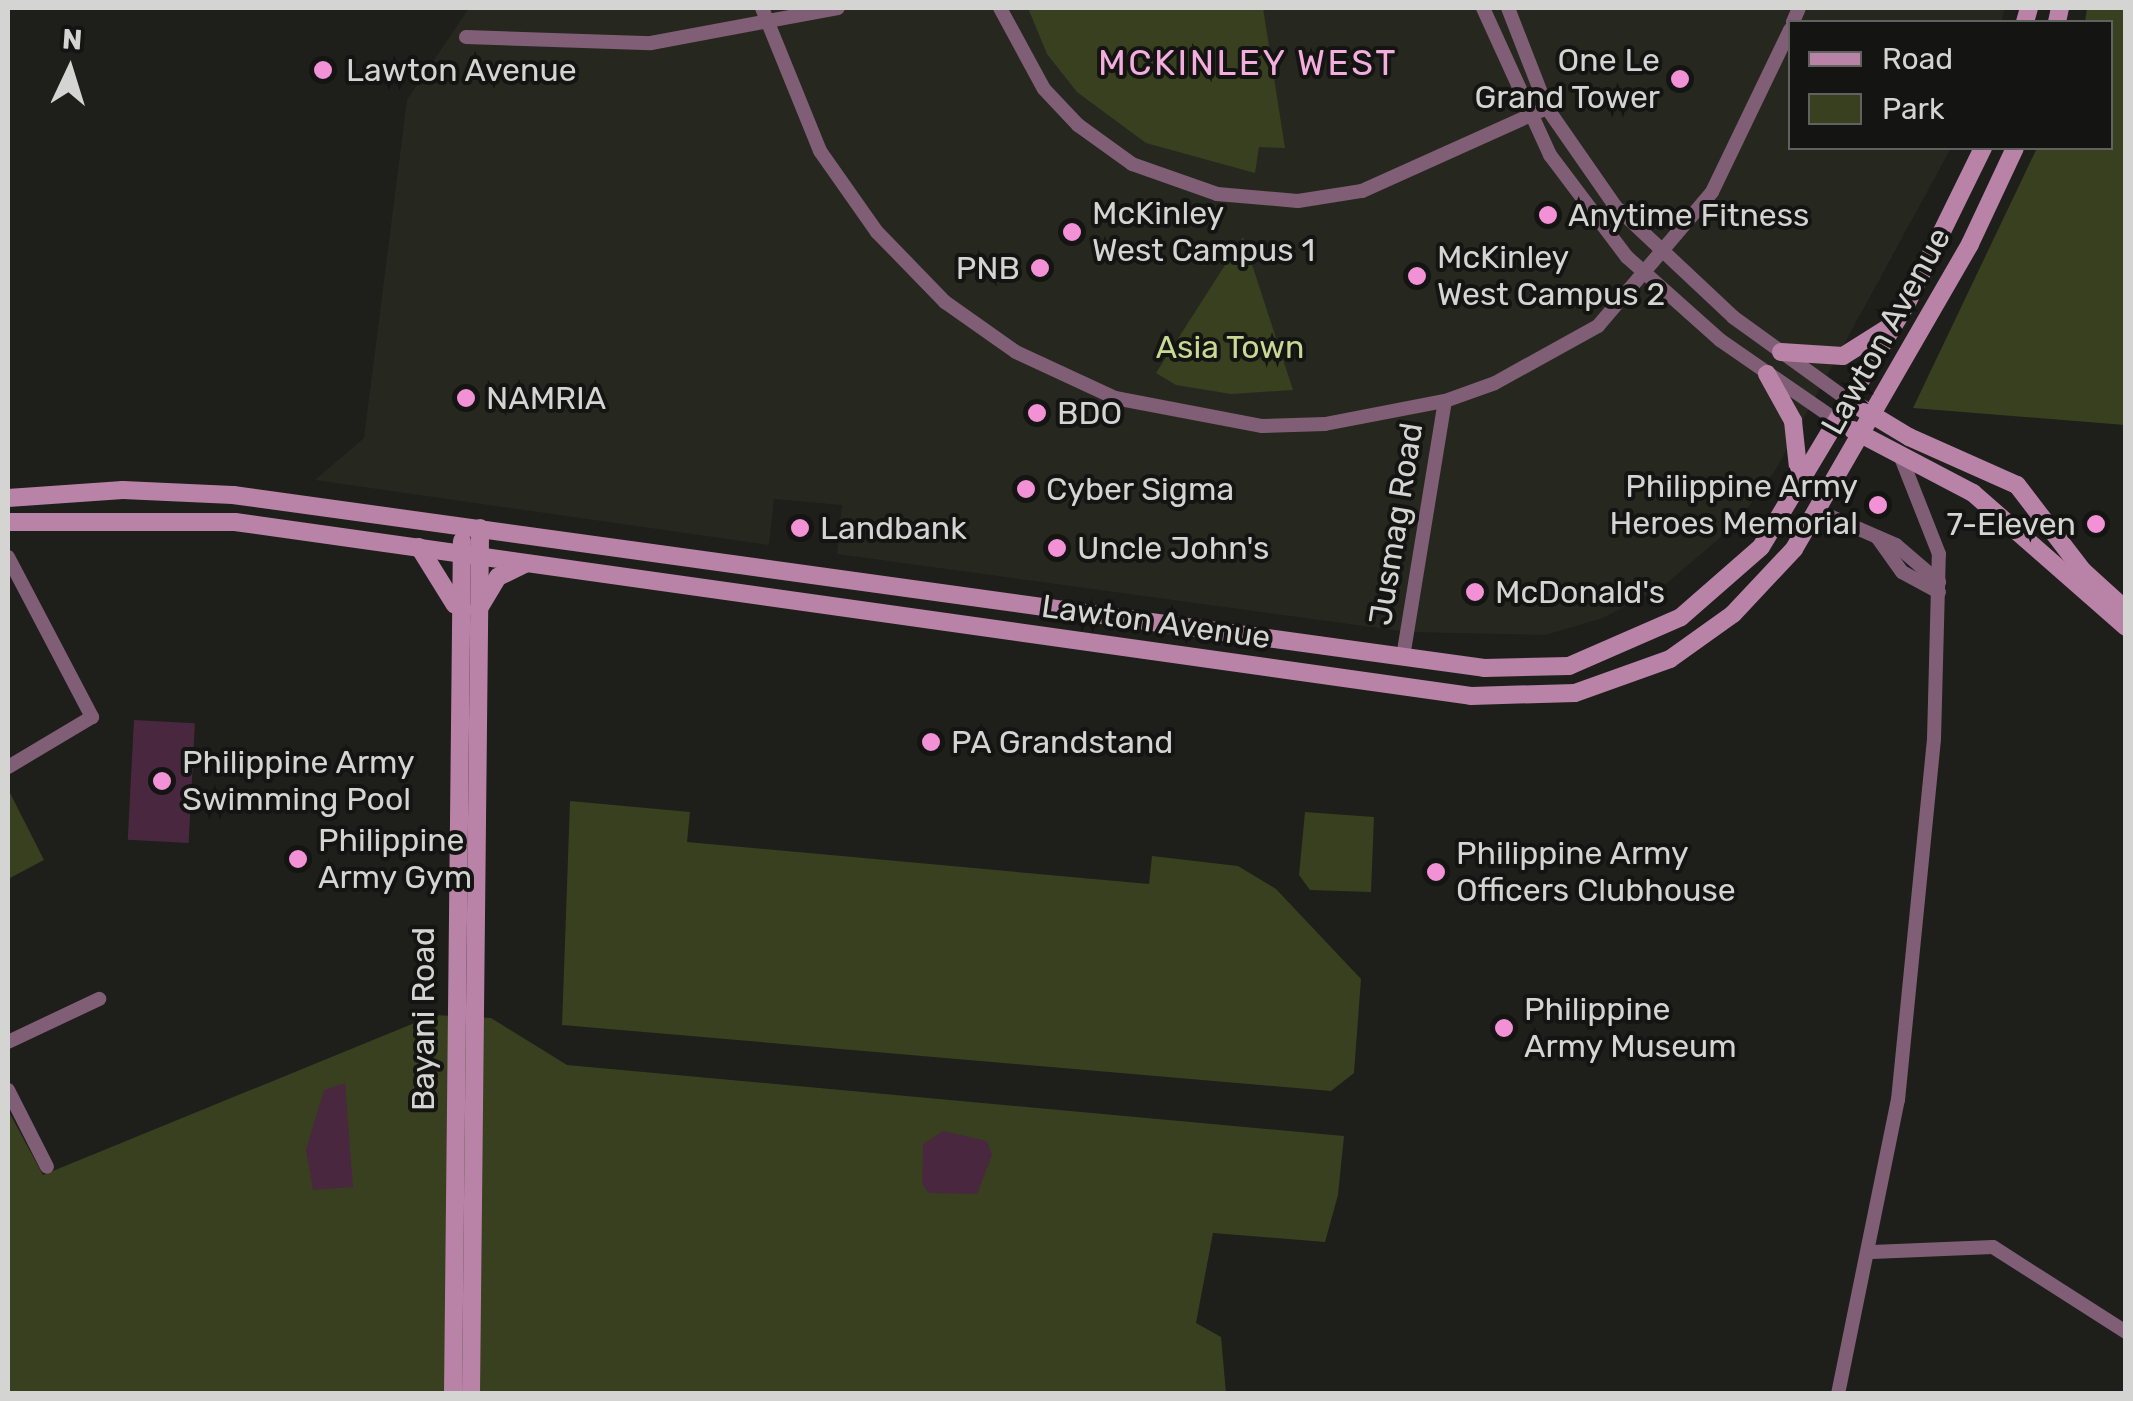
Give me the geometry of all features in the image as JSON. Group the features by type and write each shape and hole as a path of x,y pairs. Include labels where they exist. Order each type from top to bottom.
{"main road":[{"name":"Lawton Avenue","path":"8,498 183,492 472,527 1403,657 1522,670 1612,653 1730,580 1800,491 1906,305 1982,150"},
{"name":"Lawton Avenue","path":"8,522 190,518 1517,699 1575,693 1670,659 1762,586 1818,511 1874,417 2013,150"},
{"path":"1781,352 1849,354 1906,305"},
{"path":"1767,374 1794,422 1800,491"},
{"path":"1851,402 1874,417 2017,485 2082,571 2126,610"},
{"path":"1840,422 1972,493 2126,627"},
{"name":"Bayani Road","path":"453,1394 462,783 472,527"},
{"path":"419,547 466,612 498,577 528,562"},
{"name":"Bayani Road","path":"462,783 471,1394"}],"street":[{"path":"762,8 798,107 846,192 909,268 1016,352 1115,398 1200,420 1325,424 1444,401 1548,357 1598,326 1665,256 1740,146 1788,35"},
{"path":"466,37 634,44 768,26 838,8"},
{"path":"1000,8 1044,88 1078,125 1132,164 1217,194 1298,200 1362,191 1548,108"},
{"path":"1483,8 1529,118 1573,190 1646,277 1767,374 1840,422"},
{"path":"1508,8 1548,108 1590,175 1665,256 1781,352 1851,402"},
{"name":"Jusmag Road","path":"1403,657 1444,401"},
{"path":"1838,1394 1872,1252 1914,983 1939,587 1937,538 1900,455"},
{"path":"1818,511 1877,536 1939,587"},
{"path":"8,557 92,717 8,766"},
{"path":"8,1042 99,999"},
{"path":"8,1090 46,1167"},
{"path":"1872,1252 1993,1246 2126,1332"}],"shaded area":[{"name":"MCKINLEY WEST","path":"469,8 2005,8 2002,20 1788,20 1788,150 1950,150 1776,469 1736,524 1666,584 1603,618 1545,635 1408,632 837,554 842,505 774,499 769,545 315,480 364,438 407,100"},
{"name":"Philippine Army Swimming Pool","path":"134,720 195,723 189,843 128,840"},
{"path":"345,1083 353,1187 313,1190 306,1150 324,1090"},
{"path":"943,1131 987,1141 992,1155 977,1194 928,1193 922,1183 923,1144"}],"green space":[{"path":"1028,8 1263,8 1285,148 1259,147 1255,173 1146,143 1077,92 1047,54"},
{"path":"2087,8 2125,8 2125,425 1913,408 2036,150 2113,150 2113,20 2085,20"},
{"name":"Asia Town","path":"1243,237 1293,390 1231,394 1176,385 1156,373"},
{"path":"8,789 44,860 8,879"},
{"path":"570,801 690,812 687,842 1149,884 1152,856 1238,866 1276,889 1361,979 1354,1073 1331,1091 562,1025"},
{"path":"1305,812 1374,817 1371,892 1310,890 1299,875"},
{"path":"434,1015 491,1018 567,1065 1344,1136 1338,1195 1325,1242 1213,1233 1196,1323 1221,1337 1226,1393 8,1394 8,1110 43,1175"}],"place":[{"name":"Lawton Avenue","path":"323,70"},
{"name":"One Le Grand Tower","path":"1680,79"},
{"name":"Anytime Fitness","path":"1548,215"},
{"name":"McKinley West Campus 1","path":"1072,232"},
{"name":"PNB","path":"1040,268"},
{"name":"McKinley West Campus 2","path":"1417,276"},
{"name":"NAMRIA","path":"466,398"},
{"name":"BDO","path":"1037,413"},
{"name":"Cyber Sigma","path":"1026,489"},
{"name":"Philippine Army Heroes Memorial","path":"1878,505"},
{"name":"7-Eleven","path":"2096,524"},
{"name":"Landbank","path":"800,528"},
{"name":"Uncle John's","path":"1057,548"},
{"name":"McDonald's","path":"1475,592"},
{"name":"PA Grandstand","path":"931,742"},
{"name":"Philippine Army Swimming Pool","path":"162,781"},
{"name":"Philippine Army Gym","path":"298,859"},
{"name":"Philippine Army Officers Clubhouse","path":"1436,872"},
{"name":"Philippine Army Museum","path":"1504,1028"}],"district":[{"name":"MCKINLEY WEST","path":"1248,63"}]}
